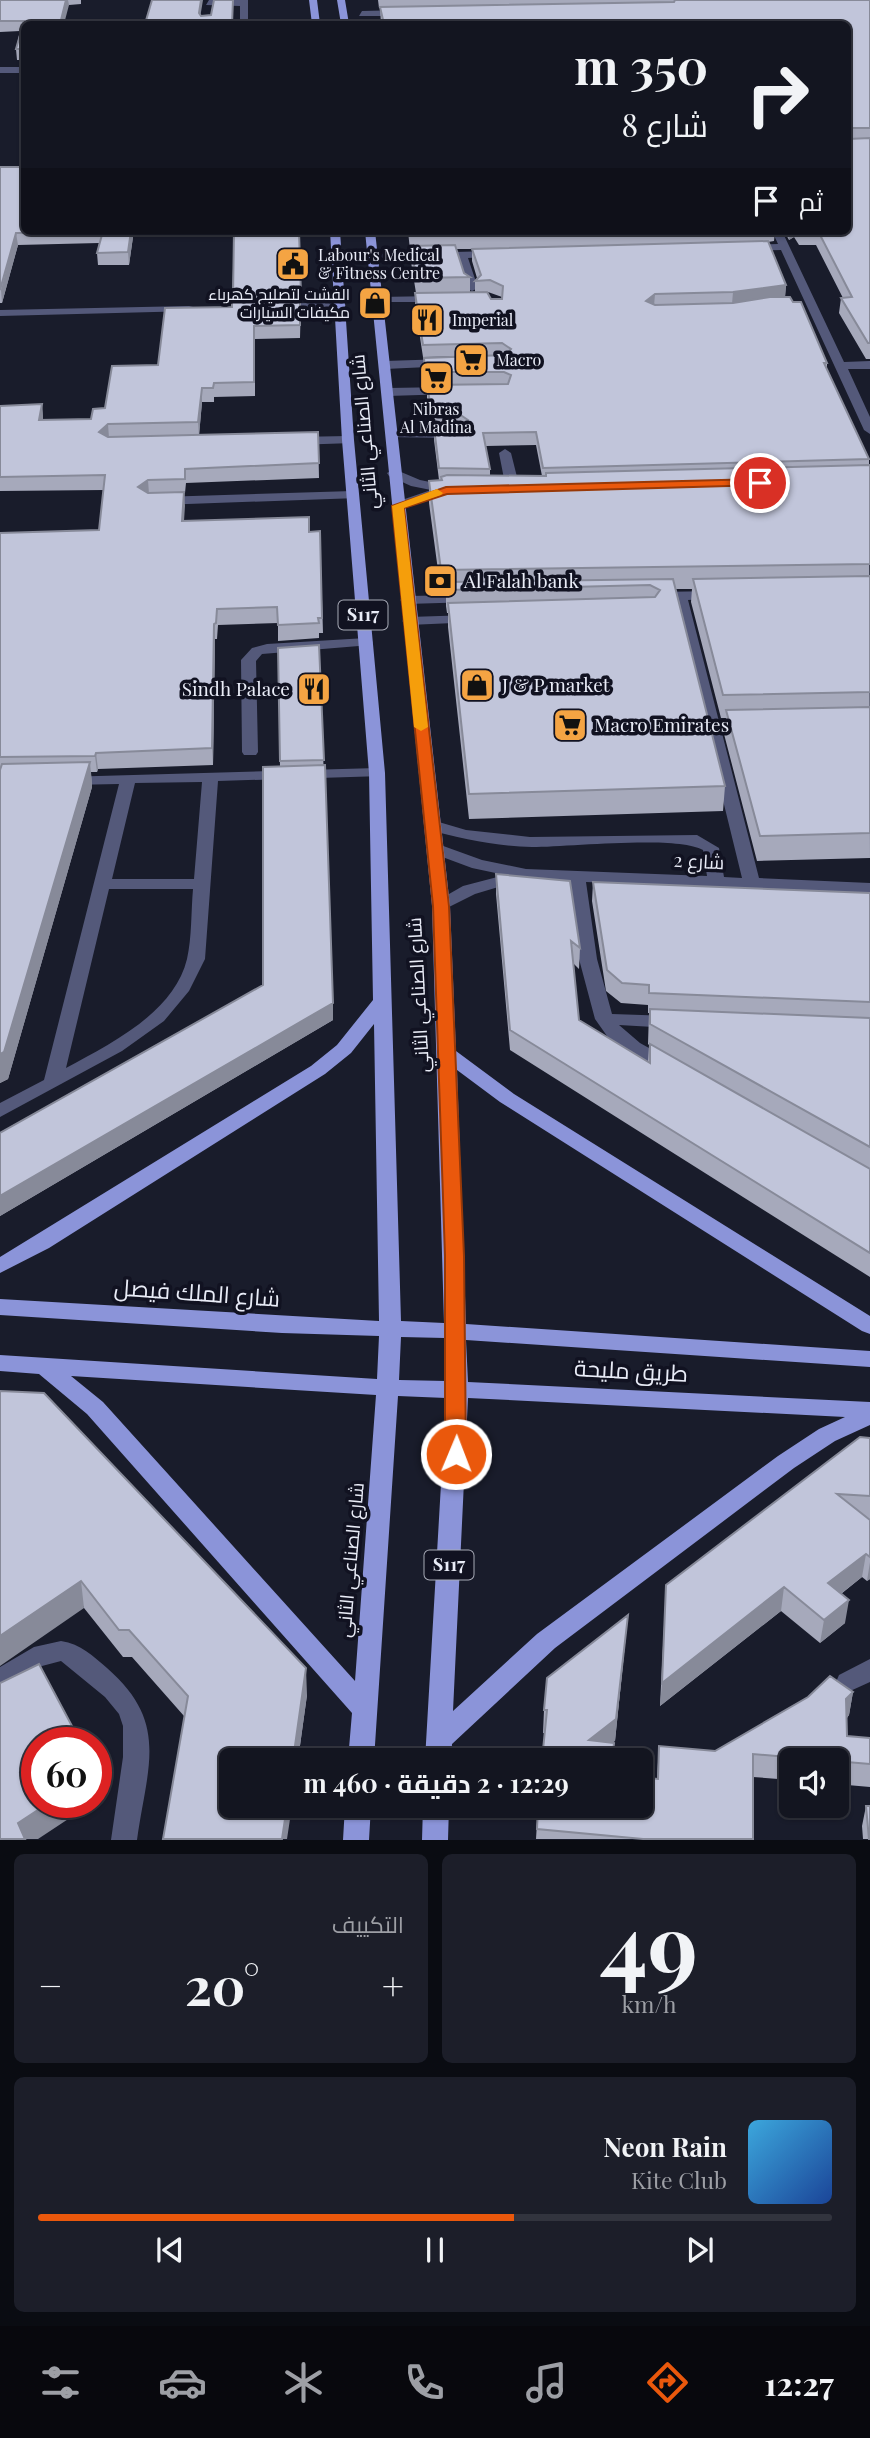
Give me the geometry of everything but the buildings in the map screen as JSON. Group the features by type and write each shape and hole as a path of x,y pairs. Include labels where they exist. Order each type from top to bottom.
{"main road":[{"path":"313,0 316,21"},
{"path":"341,0 345,21"},
{"name":"شارع الصناعي الثاني","path":"335,235 348,440 377,772 390,1331 389,1388 362,1748"},
{"name":"شارع الصناعي الثاني","path":"370,235 441,906 455,1256 457,1390 438,1748"},
{"path":"0,1265 42,1243 318,1070 344,1049 384,999"},
{"path":"447,1053 518,1105 870,1326"},
{"name":"شارع الملك فيصل","path":"0,1307 390,1331"},
{"name":"طريق مليحة","path":"390,1331 455,1331 870,1359"},
{"path":"0,1363 389,1388"},
{"path":"45,1366 95,1408 364,1709"},
{"name":"طريق مليحة","path":"389,1388 870,1412"},
{"path":"440,1748 520,1661 786,1462 870,1412"},
{"path":"356,1839 357,1818"},
{"path":"435,1839 436,1818"}],"street":[{"path":"359,16 361,0"},
{"path":"207,14 209,2 244,2 244,21"},
{"path":"349,21 359,16 415,15"},
{"path":"0,71 21,70"},
{"path":"779,235 804,302 840,366 870,430"},
{"path":"730,248 784,247"},
{"path":"373,257 501,254"},
{"path":"461,255 473,293 461,298"},
{"path":"377,300 447,299"},
{"path":"259,307 340,305"},
{"path":"0,313 204,308"},
{"path":"385,365 455,363"},
{"path":"840,366 870,365"},
{"path":"388,392 466,391"},
{"path":"391,435 460,434"},
{"path":"282,441 348,440"},
{"path":"505,453 513,489"},
{"path":"394,473 416,483 452,490 398,506"},
{"path":"149,501 353,495"},
{"path":"639,597 734,595"},
{"path":"680,596 719,726 752,884"},
{"path":"407,600 489,599"},
{"path":"409,621 482,619"},
{"path":"250,752 248,660 257,651 267,648 366,642"},
{"path":"51,780 377,772"},
{"path":"0,1111 150,1024 172,1003 187,981 196,959 210,776"},
{"path":"53,1081 128,779"},
{"path":"432,825 464,836 500,841 697,840 711,848 717,884"},
{"name":"شارع 2","path":"435,848 478,863 526,874 717,884 870,888"},
{"name":"شارع 2","path":"441,906 485,883 526,874"},
{"path":"577,876 596,1001 604,1019 625,1042 683,1075"},
{"path":"102,884 202,884"},
{"path":"604,1019 684,1022"},
{"path":"0,1681 43,1653 72,1653 117,1695 134,1716 138,1735 124,1839"},
{"path":"848,1682 870,1669"}],"slow traffic":[{"path":"421,727 398,506 437,493"}],"place":[{"name":"Labour's Medical & Fitness Centre","path":"293,264"},
{"name":"الفشت لتصلیح کھرباء مکیفات السیارات","path":"375,303"},
{"name":"Imperial","path":"427,320"},
{"name":"Macro","path":"471,360"},
{"name":"Nibras Al Madina","path":"436,378"},
{"name":"Al Falah bank","path":"440,581"},
{"name":"J & P market","path":"477,685"},
{"name":"Sindh Palace","path":"314,689"},
{"name":"Macro Emirates","path":"570,725"}],"route":[{"path":"456,1454 455,1256 441,906 398,506 446,490 760,483"}]}
